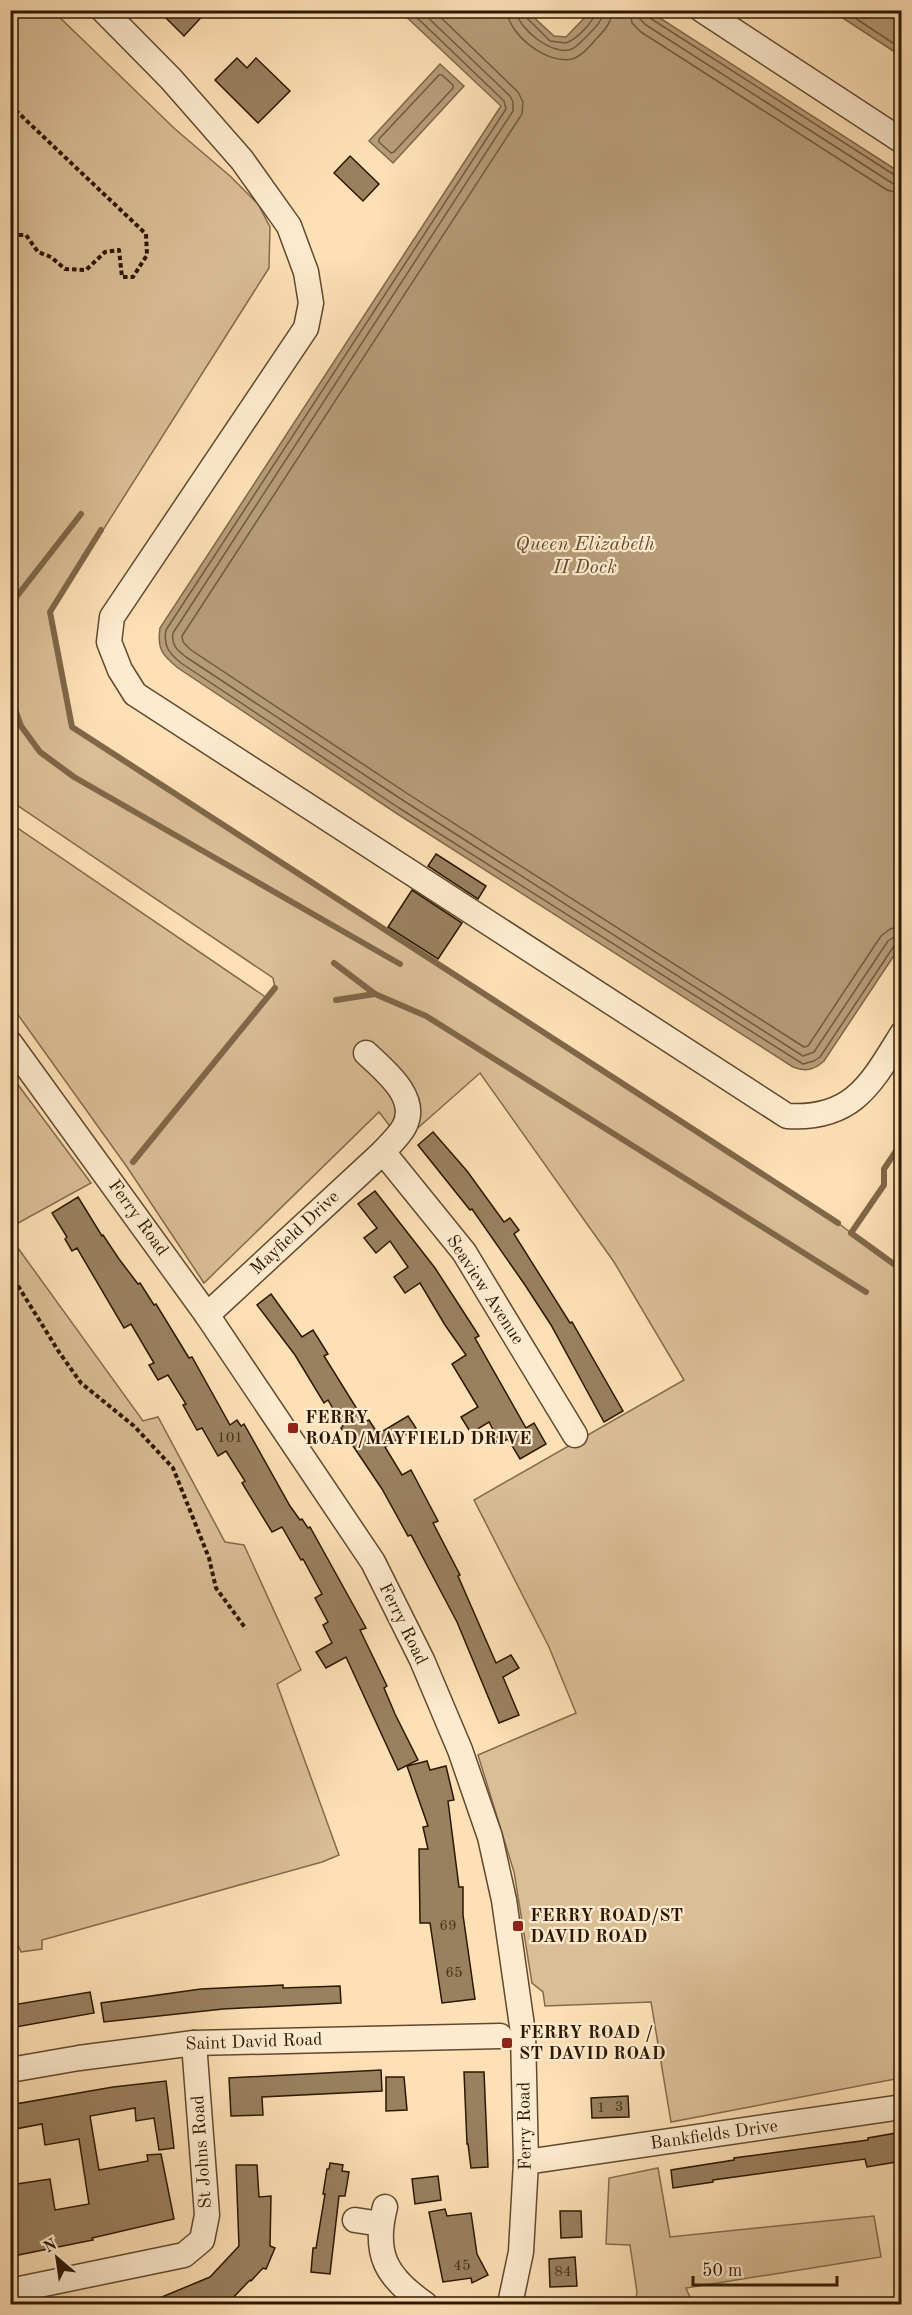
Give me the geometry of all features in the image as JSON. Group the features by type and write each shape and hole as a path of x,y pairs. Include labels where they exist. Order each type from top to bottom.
{"street":[{"path":"103,10 171,79 242,160 270,198 289,226 306,272 311,303 306,328 112,617 109,642 120,670 135,693 787,1116 804,1117 837,1110 861,1094 902,1034"},
{"path":"702,10 902,141"},
{"name":"Ferry Road","path":"10,1043 207,1315 373,1562 422,1660 464,1759 490,1837 504,1900 523,2033 526,2162 521,2253 510,2304"},
{"name":"Mayfield Drive","path":"207,1315 383,1152 406,1125 408,1107 406,1099 388,1074 366,1053"},
{"name":"Seaview Avenue","path":"383,1152 464,1252 575,1435"},
{"name":"Saint David Road","path":"10,2070 79,2058 194,2043 500,2036"},
{"name":"St Johns Road","path":"10,2291 184,2254 202,2240 207,2215 194,2043"},
{"name":"Bankfields Drive","path":"526,2162 902,2107"},
{"path":"355,2220 383,2215 384,2262 403,2289 425,2304"}],"path":[{"path":"10,105 146,234 147,255 133,277 122,277 119,250 105,252 86,270 65,269 51,256 38,252 26,235 10,235"},
{"path":"10,1273 81,1383 134,1426 173,1468 209,1558 216,1588 246,1629"}],"shaded area":[{"path":"11,11 53,11 175,129 230,176 258,204 270,227 269,268 51,612 72,727 838,1223 901,1270 901,2078 671,2122 651,2002 545,2006 543,1992 532,1983 514,1872 478,1755 576,1713 549,1647 474,1500 684,1380 614,1262 480,1073 402,1142 379,1112 204,1283 127,1167 11,1005 10,823 267,998 275,988 273,978 11,801"},
{"path":"10,1074 91,1183 11,1227 10,1227"},
{"path":"10,1237 143,1421 158,1417 225,1542 244,1545 301,1670 277,1684 339,1855 322,1862 42,1940 42,1949 21,1952 16,1941 10,1942"},
{"path":"658,2168 670,2237 874,2216 881,2257 686,2288 693,2304 635,2304 637,2292 630,2245 606,2244 609,2178"}],"water":[{"name":"Queen Elizabeth II Dock","path":"400,11 527,11 554,36 566,37 591,11 649,11 901,173 901,945 824,1061 813,1068 806,1070 793,1067 396,813 178,668 168,659 160,646 160,628 501,106"},
{"path":"832,11 901,11 901,56"},
{"path":"440,64 464,86 393,163 369,141"}],"building":[{"path":"158,10 208,10 184,36"},
{"path":"237,58 247,68 256,58 290,91 258,123 215,80"},
{"path":"350,156 379,184 363,201 334,173"},
{"path":"436,854 486,886 478,899 428,866"},
{"path":"412,890 462,923 438,959 388,927"},
{"path":"433,1132 467,1171 504,1222 510,1218 519,1230 514,1234 570,1323 572,1322 623,1411 604,1422 551,1325 525,1285 472,1209 470,1210 418,1145"},
{"path":"375,1191 435,1268 479,1336 475,1338 526,1428 534,1423 546,1444 520,1459 508,1439 500,1443 489,1422 471,1433 461,1417 478,1407 452,1364 466,1355 420,1283 405,1293 394,1277 408,1267 390,1241 376,1253 364,1238 377,1228 358,1204"},
{"path":"78,1197 102,1236 138,1284 140,1283 154,1305 156,1304 189,1358 192,1357 230,1425 237,1420 241,1426 244,1424 290,1506 300,1520 302,1519 308,1528 310,1527 366,1628 360,1630 387,1686 384,1688 395,1714 418,1760 398,1770 346,1657 326,1668 316,1652 332,1643 323,1625 328,1622 315,1598 322,1594 303,1559 301,1560 282,1527 272,1532 242,1483 245,1481 226,1451 218,1456 202,1428 197,1430 183,1405 186,1404 168,1375 158,1380 149,1365 154,1363 131,1324 124,1328 77,1248 72,1251 65,1239 67,1237 52,1213"},
{"path":"271,1294 302,1337 313,1330 328,1354 324,1356 365,1422 369,1420 378,1434 408,1416 416,1428 385,1447 402,1475 411,1470 438,1521 433,1523 460,1575 458,1576 496,1663 511,1655 519,1668 503,1677 519,1715 499,1723 457,1622 411,1535 408,1536 382,1489 341,1428 343,1426 328,1400 324,1403 295,1355 257,1305"},
{"path":"427,1761 430,1770 446,1766 454,1800 448,1801 459,1887 463,1887 463,1915 475,1999 442,2003 430,1923 420,1923 419,1849 428,1849 423,1827 428,1826 407,1766"},
{"path":"283,1985 283,1988 340,1986 341,2003 223,2009 104,2022 101,2003 201,1989"},
{"path":"90,1992 94,2013 16,2027 12,2005"},
{"path":"381,2070 382,2091 262,2097 263,2115 231,2116 229,2078"},
{"path":"464,2072 484,2072 488,2167 471,2168 467,2144"},
{"path":"386,2077 404,2077 407,2110 386,2111"},
{"path":"166,2081 174,2148 159,2150 154,2118 136,2121 135,2108 90,2116 99,2170 148,2161 147,2155 161,2154 174,2219 92,2238 93,2240 18,2255 10,2216 10,2185 50,2179 55,2210 89,2204 79,2139 45,2145 42,2124 10,2130 10,2105 113,2087"},
{"path":"628,2096 629,2117 592,2118 591,2098"},
{"path":"902,2132 902,2161 867,2167 865,2159 713,2180 713,2182 673,2188 671,2170 734,2160 734,2158 868,2140 868,2138"},
{"path":"330,2163 343,2165 342,2171 349,2172 345,2196 339,2196 330,2274 311,2272 313,2248 316,2248 327,2169"},
{"path":"236,2165 257,2165 259,2197 271,2196 270,2246 275,2248 266,2269 263,2268 227,2304 145,2304 210,2277 239,2246"},
{"path":"438,2176 441,2200 415,2204 412,2179"},
{"path":"445,2209 447,2216 471,2213 477,2254 488,2275 472,2283 471,2278 443,2282 429,2212"},
{"path":"560,2211 581,2211 582,2237 561,2238"},
{"path":"575,2257 577,2286 550,2287 549,2259"}],"waterway":[{"path":"10,605 81,514"},
{"path":"101,530 50,612 72,727 838,1223"},
{"path":"10,695 21,726 40,752 74,777 400,964"},
{"path":"334,963 375,994 426,1016 866,1292"},
{"path":"133,1162 275,988"},
{"path":"336,1000 375,994"},
{"path":"902,1142 884,1169 884,1185 851,1233 902,1270"}],"place":[{"name":"FERRY ROAD/MAYFIELD DRIVE","path":"293,1428"},
{"name":"FERRY ROAD/ST DAVID ROAD","path":"518,1926"},
{"name":"FERRY ROAD / ST DAVID ROAD","path":"507,2043"}]}
